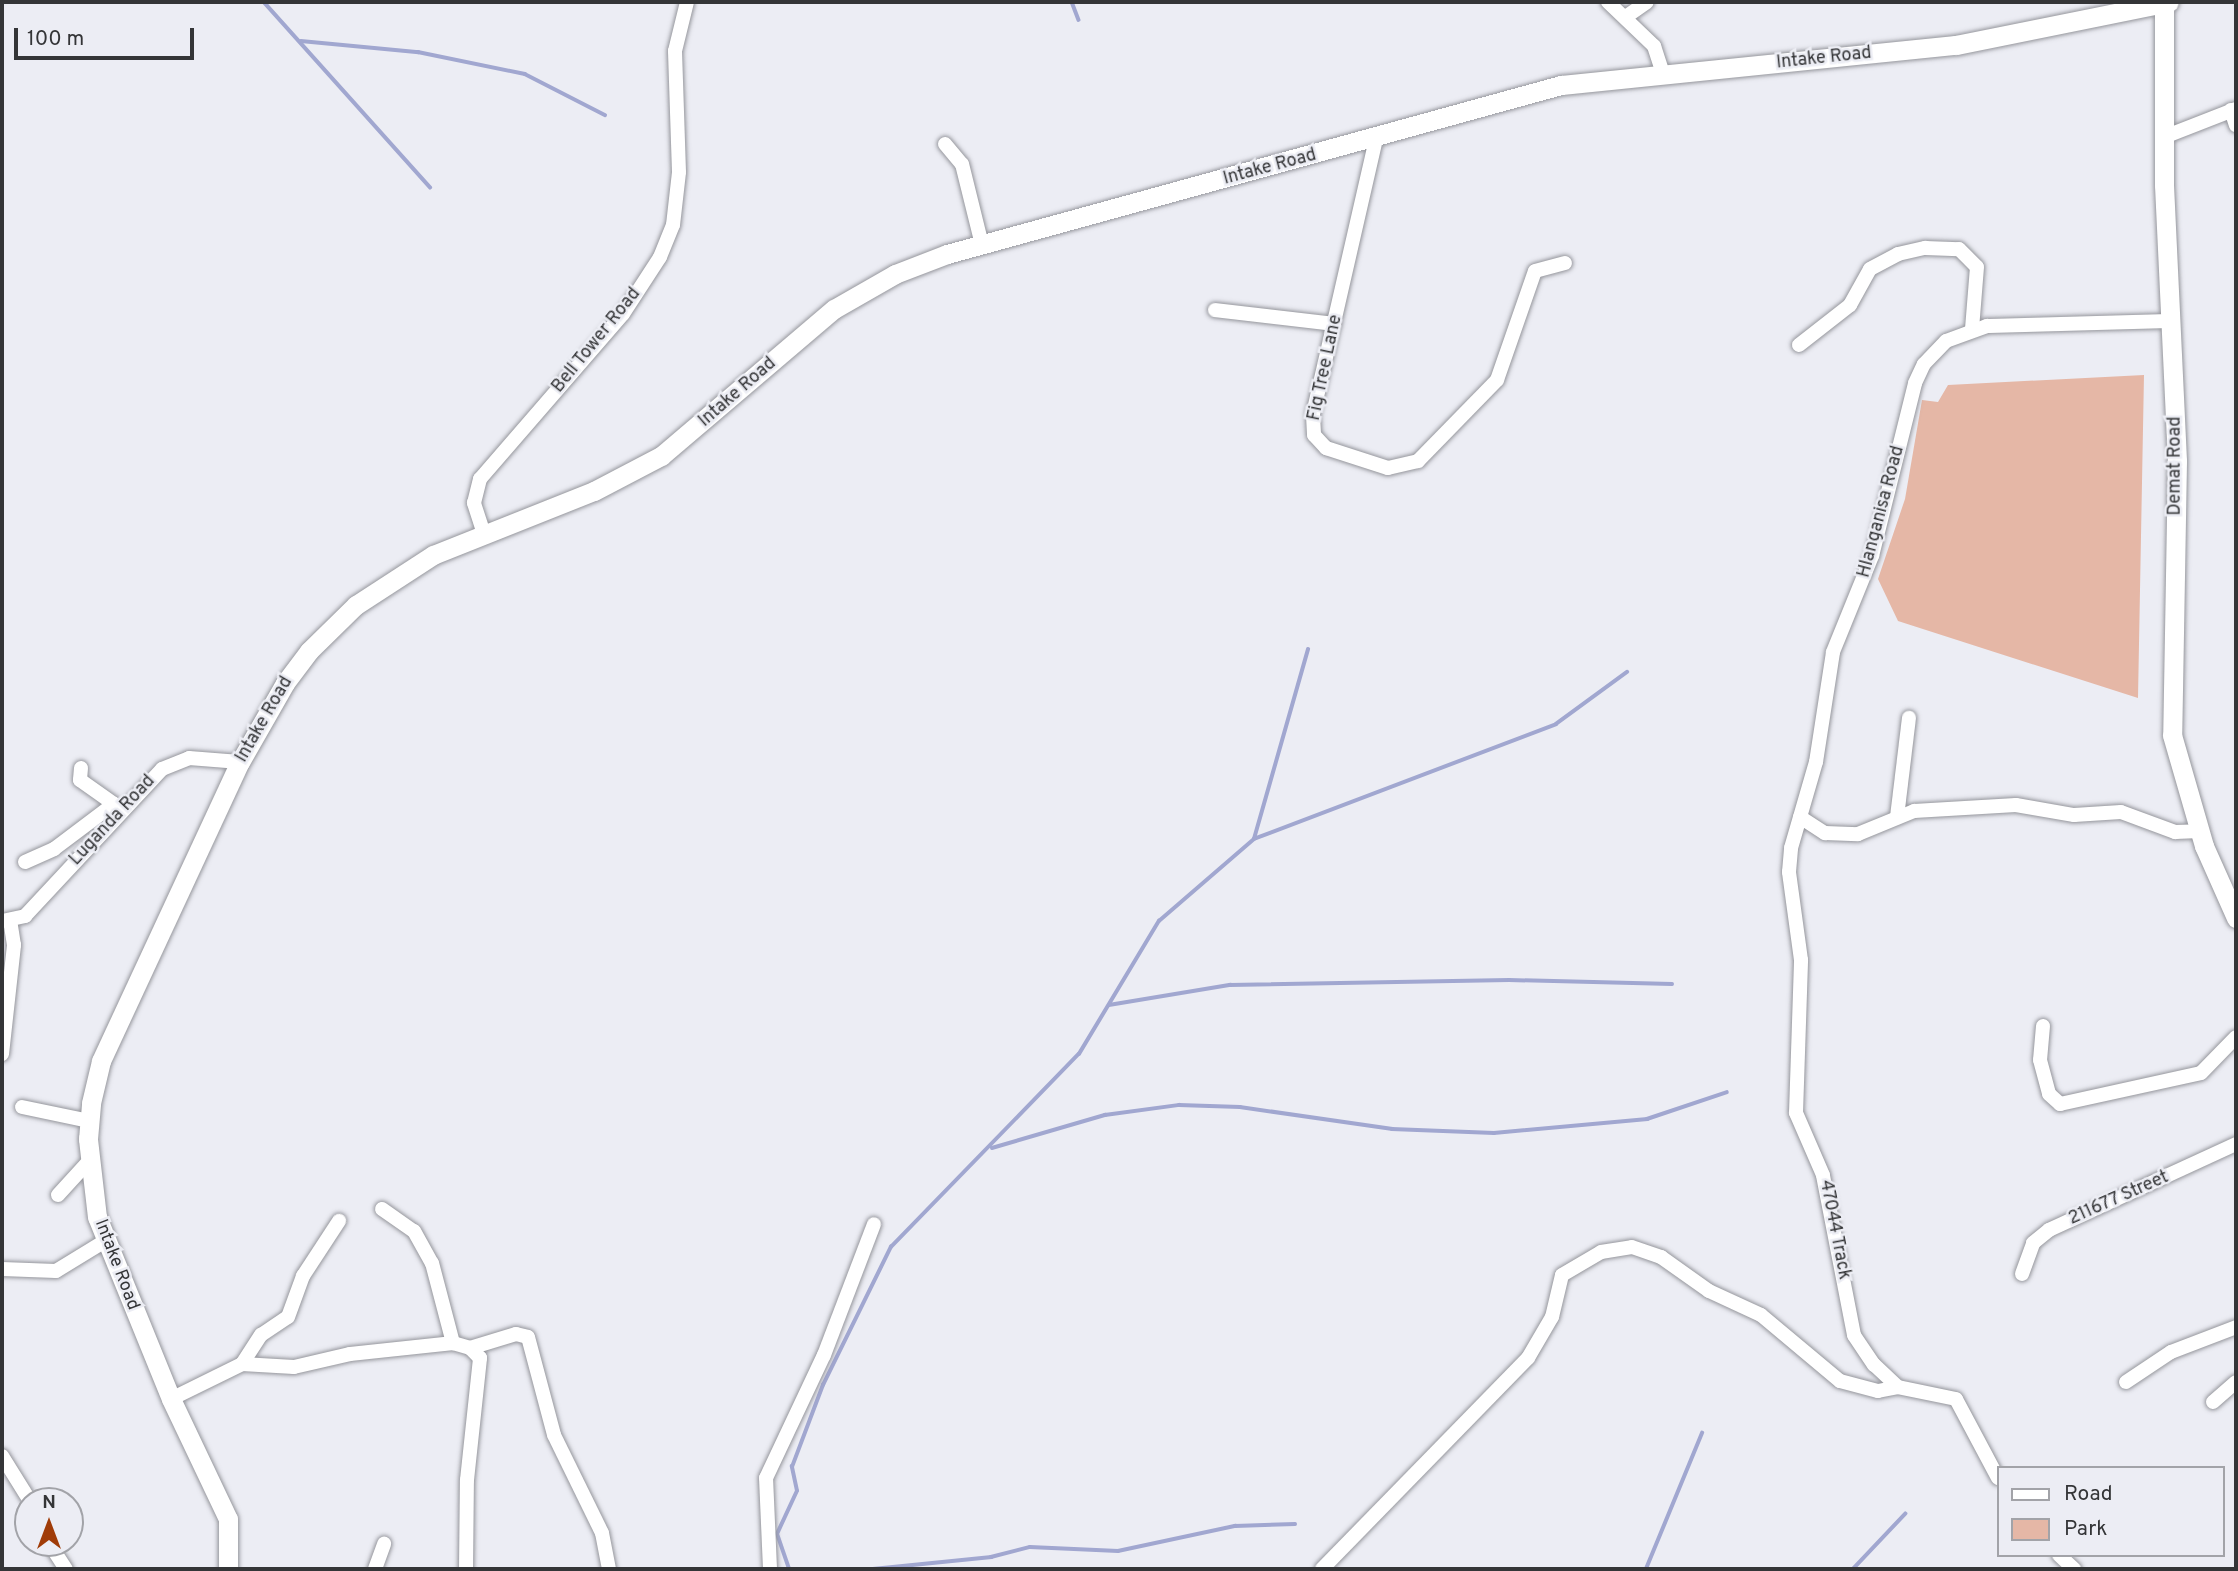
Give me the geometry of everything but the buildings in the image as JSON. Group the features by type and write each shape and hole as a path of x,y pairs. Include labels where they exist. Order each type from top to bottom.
{"street":[{"name":"Bell Tower Road","path":"484,534 474,503 480,479 623,314 660,257 673,225 679,172 676,51 687,2"},
{"path":"1608,2 1627,16 1654,46 1664,76"},
{"path":"1627,16 1647,2"},
{"name":"Intake Road","path":"228,1569 229,1519 171,1399 105,1241 89,1161 89,1121 101,1061 240,762 285,683 333,626 388,581 484,534 594,491 661,456 834,309 895,274 982,244 1376,139 1561,85 1956,45 2166,2"},
{"name":"Demat Road","path":"2166,2 2164,137 2177,461 2172,735 2200,831 2236,918"},
{"path":"2164,137 2234,109 2236,125"},
{"name":"Fig Tree Lane","path":"1376,139 1312,415 1314,435 1326,448 1402,469 1485,398 1497,380 1528,282 1544,265 1565,263"},
{"path":"944,144 962,164 982,244"},
{"path":"1799,345 1850,305 1870,269 1898,254 1926,248 1958,249 1977,267 1972,328"},
{"path":"1215,310 1334,324"},
{"name":"Hlanganisa Road","path":"1794,913 1789,872 1800,817 1816,762 1833,652 1872,556 1914,383 1935,351 1972,328 2171,321"},
{"path":"1897,817 1909,718"},
{"name":"Luganda Road","path":"6,921 25,916 118,808 176,760 204,757 240,762"},
{"path":"25,862 54,849 118,808 80,780 81,768"},
{"path":"1800,817 1838,835 1867,832 1914,811 2016,804 2074,815 2121,812 2175,832 2200,831"},
{"name":"47044 Track","path":"1794,913 1801,960 1796,1113 1823,1175 1854,1335 1874,1365 1898,1387"},
{"path":"2,1054 14,945 6,921"},
{"path":"2043,1026 2040,1060 2049,1094 2060,1104 2201,1073 2236,1037"},
{"path":"22,1107 89,1121"},
{"name":"211677 Street","path":"2022,1274 2034,1243 2049,1230 2236,1144"},
{"path":"58,1195 89,1161"},
{"path":"382,1209 414,1231 432,1263 453,1343"},
{"path":"242,1364 261,1335 293,1312 303,1276 339,1222"},
{"path":"770,1569 766,1478 824,1355 874,1224"},
{"path":"2,1269 56,1270 105,1241"},
{"path":"1322,1569 1528,1358 1552,1317 1562,1275 1601,1252 1632,1247 1661,1257 1709,1292 1760,1315 1840,1381 1878,1391 1898,1387 1956,1399 1996,1474"},
{"path":"2126,1382 2171,1352 2236,1327"},
{"path":"470,1348 516,1334 528,1337 554,1435 602,1533 609,1569"},
{"path":"171,1399 242,1364 294,1367 453,1343 470,1348 480,1358 467,1480 466,1569"},
{"path":"2213,1402 2236,1382"},
{"path":"2,1456 21,1487"},
{"path":"375,1569 384,1544"},
{"path":"2061,1557 2074,1569"}],"green space":[{"path":"2144,375 2138,698 1898,621 1878,579 1905,499 1922,400 1938,402 1948,385"}],"waterway":[{"path":"264,2 430,187"},
{"path":"1072,2 1079,20"},
{"path":"301,41 418,52 525,74 605,115"},
{"path":"1254,839 1308,650"},
{"path":"789,1569 777,1534 797,1491 792,1467 823,1385 891,1247 1079,1054 1159,921 1254,839 1556,724 1627,672"},
{"path":"1109,1005 1230,985 1509,980 1672,984"},
{"path":"992,1148 1105,1115 1179,1105 1240,1107 1392,1129 1494,1133 1647,1119 1727,1092"},
{"path":"1646,1569 1702,1433"},
{"path":"1853,1569 1905,1514"},
{"path":"873,1569 991,1557 1030,1547 1118,1551 1235,1526 1295,1524"}]}
